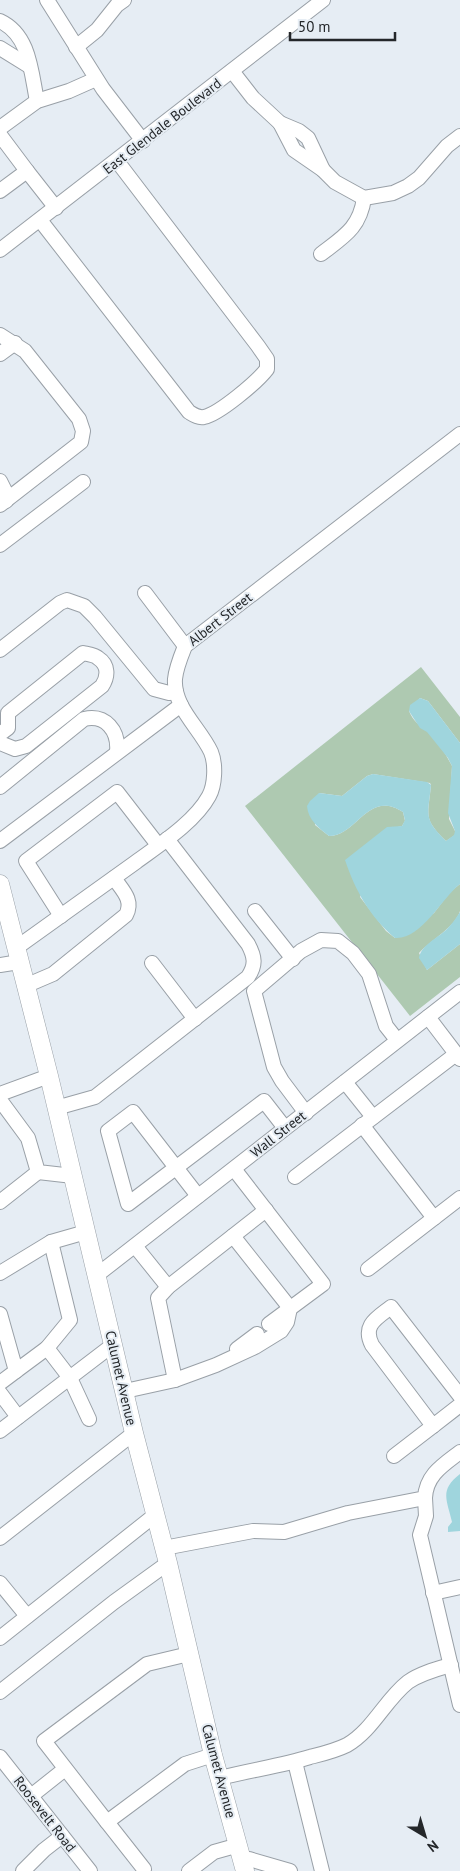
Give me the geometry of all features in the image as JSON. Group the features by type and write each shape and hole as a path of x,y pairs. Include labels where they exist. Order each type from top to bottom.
{"main road":[{"name":"Calumet Avenue","path":"0,884 114,1344 134,1434 166,1556 213,1755 242,1858"}],"street":[{"path":"47,0 96,79 143,141"},
{"path":"76,47 97,30 117,5 124,0"},
{"name":"East Glendale Boulevard","path":"0,250 323,0"},
{"path":"0,21 13,28 26,49 37,101"},
{"path":"0,48 30,66"},
{"path":"232,71 253,98 280,123 294,150 323,170 334,182 364,198 393,193 408,186 419,178 447,146 460,136"},
{"path":"0,128 37,101 70,91 96,79"},
{"path":"0,135 56,208"},
{"path":"40,220 189,412 197,417 205,417 252,384 267,369 267,359 117,161"},
{"path":"0,191 27,171"},
{"path":"321,254 352,230 359,220 364,198"},
{"path":"0,335 25,351 79,419 83,431 81,442 3,503"},
{"path":"0,354 15,343"},
{"name":"Albert Street","path":"178,698 175,678 184,646 460,434"},
{"path":"0,481 5,491 3,503"},
{"path":"0,545 83,482"},
{"path":"145,593 184,646"},
{"path":"0,650 60,603 67,600 84,606 154,689 169,693 178,698 212,753 214,769 213,783 209,796 201,807 162,842 61,916 18,955 0,965"},
{"path":"0,734 8,728 8,713 83,653 98,657 105,666 107,679 102,686 26,746 15,749 0,743"},
{"path":"0,841 117,752 178,698"},
{"path":"0,787 84,719 100,719 107,723 117,736 117,752"},
{"path":"56,1108 95,1097 248,978 255,961 248,944 118,792 26,861 61,916"},
{"path":"25,986 53,974 126,915 129,903 114,878"},
{"path":"255,911 293,958"},
{"path":"306,1113 282,1082 274,1068 254,991 293,958 321,940 338,940 353,953 369,974 386,1026 397,1040"},
{"path":"152,962 195,1019"},
{"name":"Wall Street","path":"97,1275 460,992"},
{"path":"294,1177 458,1056 428,1017"},
{"path":"0,1094 48,1076"},
{"path":"345,1082 368,1121 434,1218"},
{"path":"0,1100 28,1138 38,1172"},
{"path":"198,1196 177,1168 133,1112 108,1131 128,1204 177,1168 264,1101 285,1128"},
{"path":"234,1169 323,1284 269,1324"},
{"path":"0,1202 38,1172 73,1176"},
{"path":"368,1269 460,1198"},
{"path":"175,1380 158,1298 168,1287 266,1210"},
{"path":"0,1273 52,1242 86,1232"},
{"path":"233,1236 290,1308"},
{"path":"0,1384 47,1348 70,1320 52,1242"},
{"path":"135,1246 168,1287"},
{"path":"433,1426 372,1345 368,1331 376,1319 391,1307 460,1396"},
{"path":"125,1391 175,1380 216,1365 255,1347 281,1332 287,1322 290,1308"},
{"path":"0,1314 16,1371"},
{"path":"216,1365 256,1334"},
{"path":"0,1431 114,1344"},
{"path":"47,1348 70,1378 89,1419"},
{"path":"0,1393 18,1417"},
{"path":"394,1456 433,1426 458,1411"},
{"path":"0,1538 134,1434"},
{"path":"460,1452 431,1477 426,1487 426,1516 420,1535 460,1705"},
{"path":"0,1692 114,1602 166,1556 253,1531 284,1532 348,1513 425,1498"},
{"path":"0,1638 155,1514"},
{"path":"0,1583 27,1616"},
{"path":"433,1593 460,1587"},
{"path":"144,1869 44,1741 147,1664 188,1654"},
{"path":"220,1778 248,1770 295,1762 346,1745 364,1732 388,1702 409,1682 426,1672 451,1665"},
{"path":"107,1822 185,1764 213,1755"},
{"name":"Roosevelt Road","path":"0,1756 90,1871"},
{"path":"295,1762 322,1871"},
{"path":"31,1796 65,1769"},
{"path":"23,1871 44,1850 62,1836"},
{"path":"189,1871 214,1852 249,1859 290,1871"}],"green space":[{"path":"421,667 460,717 460,743 428,701 420,698 409,711 438,744 452,766 449,819 455,835 446,841 430,822 428,811 430,783 373,774 367,776 342,796 319,793 315,825 329,836 339,834 372,809 381,806 391,806 403,812 405,821 402,826 393,828 360,897 386,931 395,938 434,913 450,892 460,884 460,911 458,917 419,953 427,970 460,944 460,977 410,1016 245,806"}],"water":[{"path":"420,698 428,701 460,743 460,884 431,917 414,932 405,937 395,938 378,921 364,902 345,860 387,827 402,826 405,820 403,812 391,806 381,806 363,815 339,834 329,836 312,820 307,806 319,793 342,796 367,776 373,774 427,782 431,785 428,810 430,821 446,841 454,835 455,831 448,813 452,766 448,758 427,732 420,728 409,711 410,705"},
{"path":"460,912 460,944 427,970 419,958 420,953 426,945 447,929"},
{"path":"460,1474 460,1531 448,1532 448,1527 452,1522 446,1496 447,1490 453,1480"}]}
